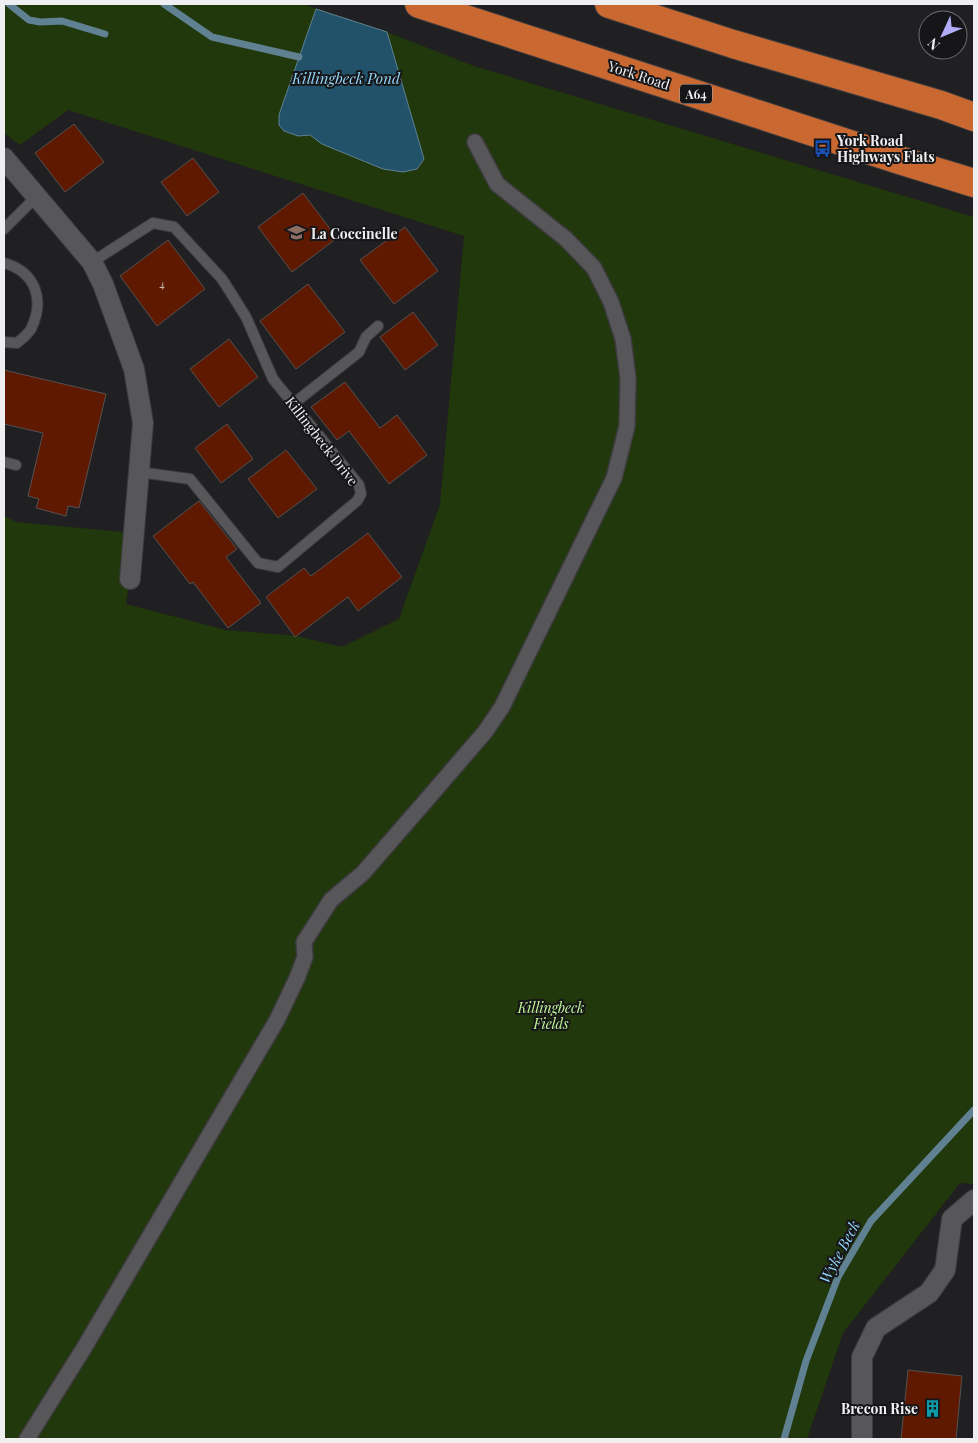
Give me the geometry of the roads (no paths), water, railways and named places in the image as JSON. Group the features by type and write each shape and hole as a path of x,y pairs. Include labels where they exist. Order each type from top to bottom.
{"highway":[{"name":"York Road","path":"419,4 974,183"},
{"path":"609,4 733,44 974,116"}],"street":[{"path":"27,1439 84,1348 277,1020 305,957 304,942 331,900 363,873 485,732 502,707 614,478 627,426 628,378 624,339 612,302 594,268 566,240 497,184 475,142"},
{"path":"4,158 92,262 103,284 134,369 143,423 130,579"},
{"path":"862,1439 862,1357 876,1328 930,1293 945,1270 952,1219 974,1200"}],"lane":[{"path":"4,229 37,196"},
{"name":"Killingbeck Drive","path":"92,262 153,223 174,227 222,279 246,317 273,379 359,485 361,494 357,500 278,567 258,563 190,479 139,472"},
{"path":"4,263 14,266 33,283 39,304 30,331 17,343 4,342"},
{"path":"293,404 359,352 366,337 378,326"},
{"path":"4,462 16,464"}],"water":[{"name":"Killingbeck Pond","path":"316,9 387,32 424,159 417,169 403,172 383,169 322,144 310,135 298,136 284,131 279,125 279,115"}],"waterway":[{"path":"9,4 29,20 40,22 62,21 105,34"},
{"path":"164,4 212,37 299,57"},
{"name":"Wyke Beck","path":"784,1439 806,1361 838,1277 871,1221 974,1110"}],"place":[{"name":"York Road Highways Flats","path":"823,148"},
{"name":"La Coccinelle","path":"297,233"},
{"name":"Brecon Rise","path":"932,1408"}],"park label":[{"name":"Killingbeck Fields","path":"551,1016"}]}
